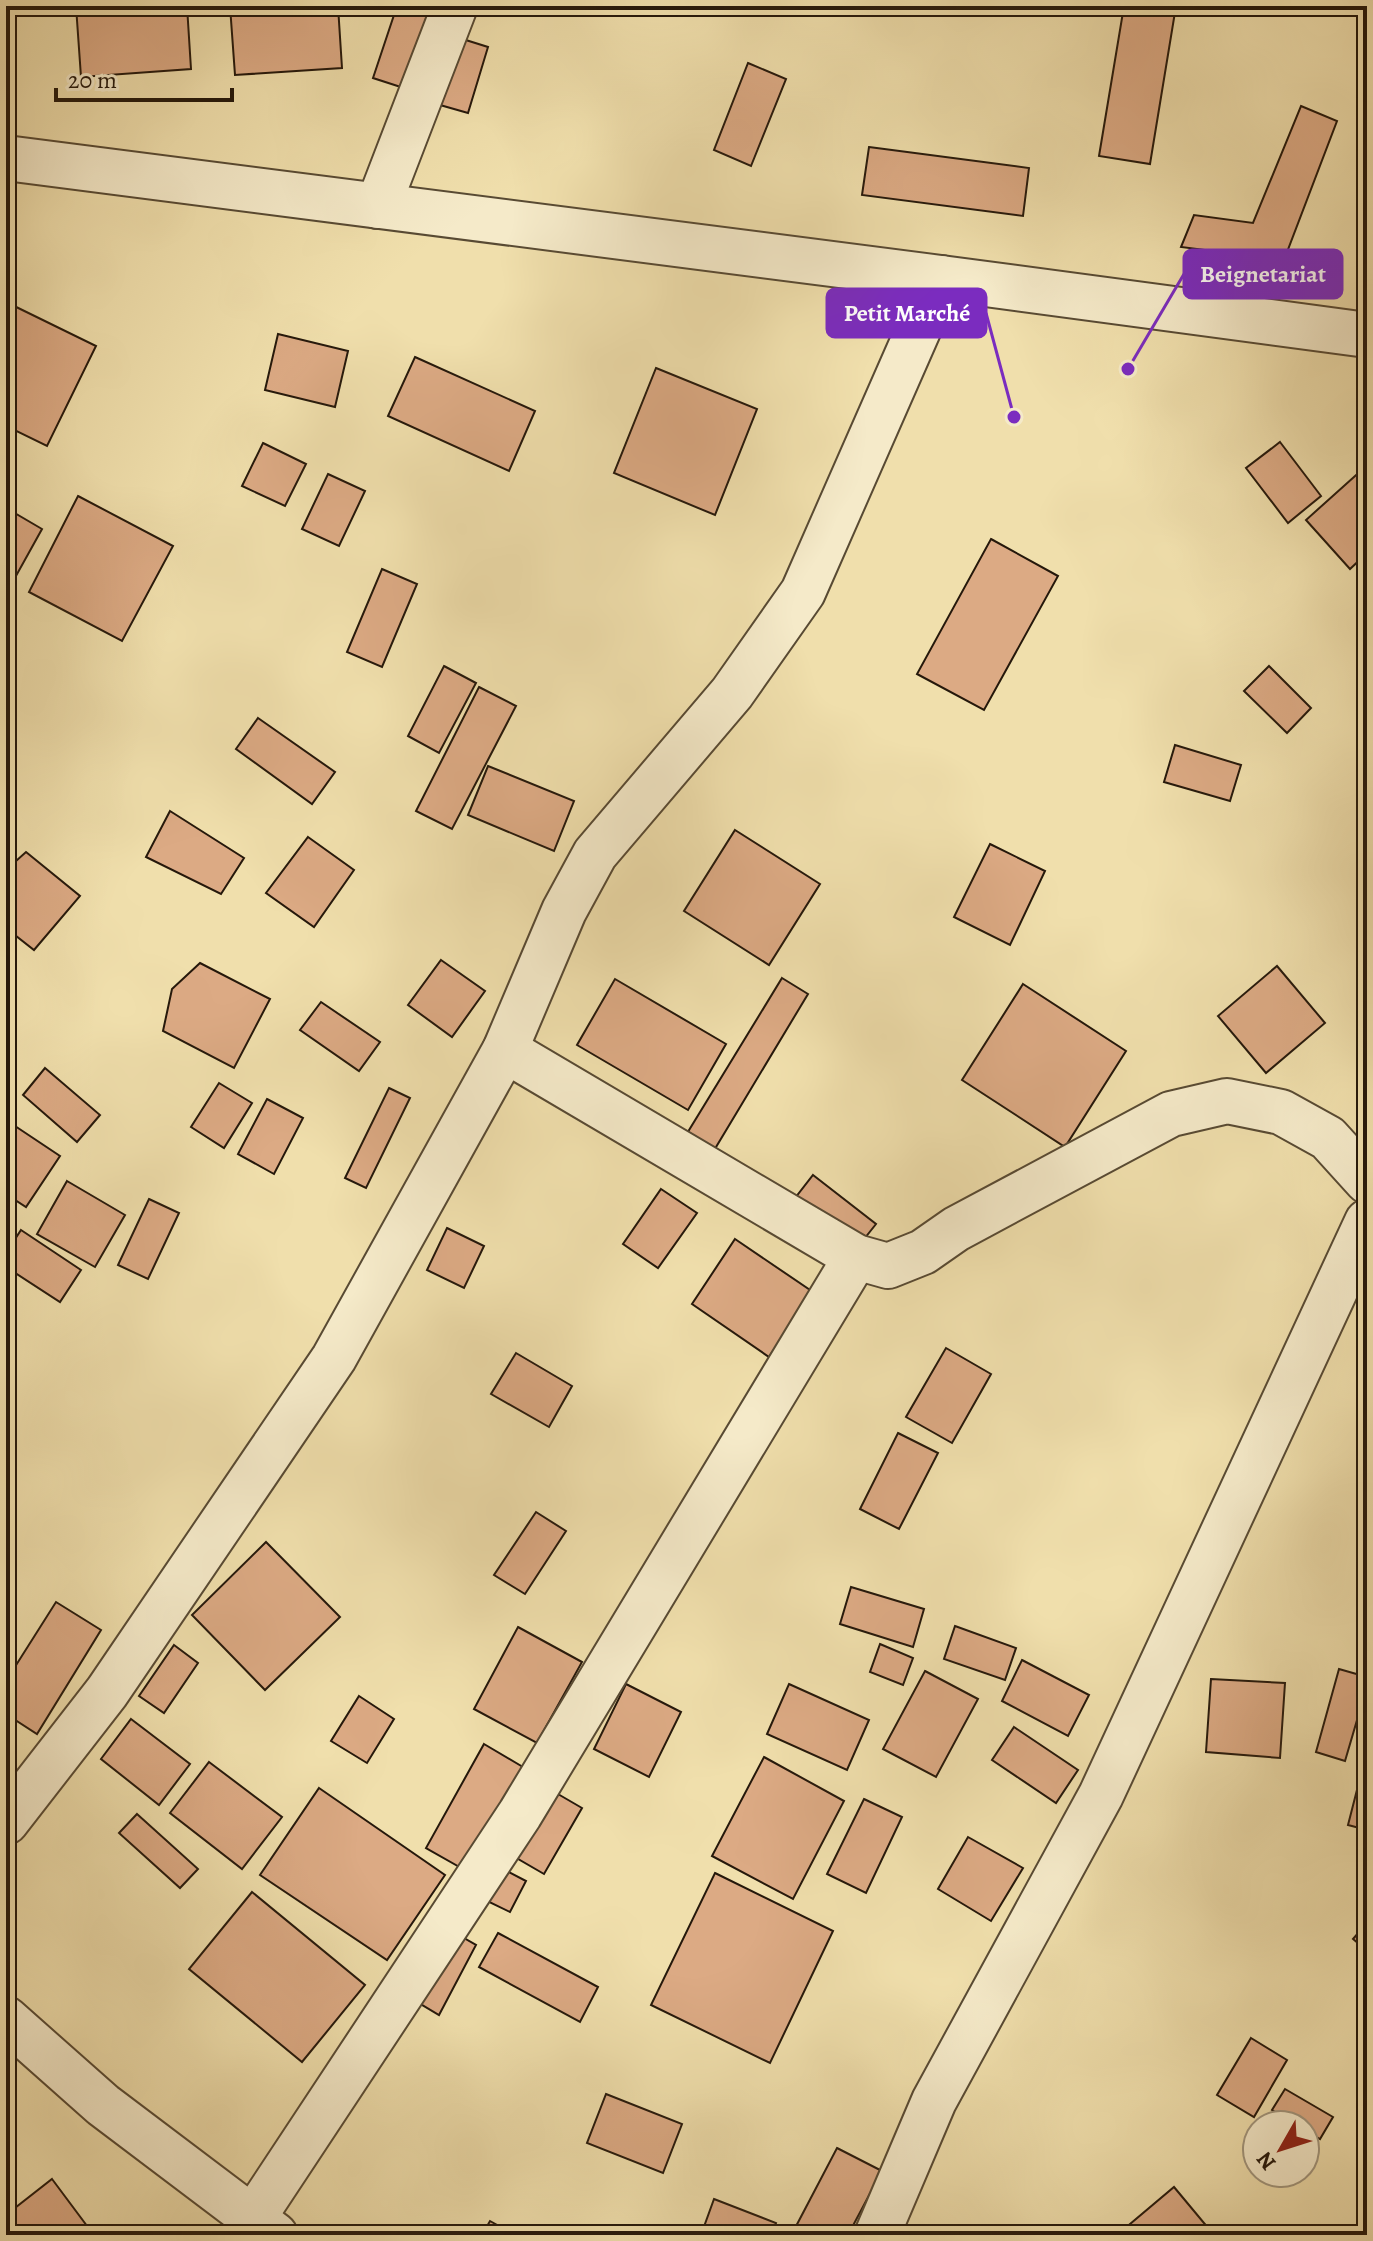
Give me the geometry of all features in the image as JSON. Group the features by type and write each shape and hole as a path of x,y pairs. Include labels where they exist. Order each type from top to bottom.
{"street":[{"path":"378,206 455,6"},
{"path":"6,158 1367,335"},
{"path":"6,1822 107,1692 334,1358 505,1050 564,911 595,854 732,693 803,592 941,278"},
{"path":"505,1050 856,1257 888,1266 923,1252 956,1229 1171,1114 1227,1101 1281,1112 1328,1138 1367,1181"},
{"path":"877,2235 934,2101 1101,1795 1367,1222"},
{"path":"6,2019 103,2105 264,2226 520,1814 856,1257"}],"building":[{"path":"76,6 187,6 191,69 81,77"},
{"path":"230,6 338,6 342,68 235,75"},
{"path":"397,6 442,6 413,91 373,78"},
{"path":"1124,6 1176,6 1150,164 1099,156"},
{"path":"453,36 488,47 468,113 433,103"},
{"path":"748,63 786,79 751,166 714,150"},
{"path":"1301,106 1337,121 1284,260 1181,247 1194,215 1253,223"},
{"path":"869,147 1029,168 1023,216 862,195"},
{"path":"6,302 96,346 47,446 6,426"},
{"path":"278,334 348,351 335,407 265,390"},
{"path":"415,357 535,411 509,471 388,416"},
{"path":"656,368 757,409 715,515 614,473"},
{"path":"1280,442 1321,496 1288,523 1246,468"},
{"path":"263,443 306,464 285,506 242,486"},
{"path":"1364,468 1367,472 1367,553 1350,569 1306,520"},
{"path":"328,474 365,491 339,546 302,529"},
{"path":"78,496 173,546 122,641 29,592"},
{"path":"6,508 42,529 6,594"},
{"path":"991,539 1058,576 984,710 917,674"},
{"path":"382,569 417,584 382,667 347,652"},
{"path":"444,666 476,683 439,753 408,736"},
{"path":"1269,666 1311,708 1287,733 1244,691"},
{"path":"479,687 516,706 452,829 416,811"},
{"path":"258,718 335,772 312,804 236,749"},
{"path":"1175,745 1241,765 1230,801 1164,782"},
{"path":"488,766 574,801 554,851 468,815"},
{"path":"170,811 244,858 221,894 146,857"},
{"path":"735,830 820,884 769,965 684,911"},
{"path":"308,837 354,870 314,927 266,893"},
{"path":"990,844 1045,871 1010,945 954,917"},
{"path":"26,852 80,896 34,950 6,928 6,870"},
{"path":"441,960 485,991 452,1037 408,1005"},
{"path":"200,963 270,999 234,1068 163,1031 172,989"},
{"path":"1277,966 1325,1023 1266,1073 1218,1016"},
{"path":"782,978 808,994 710,1157 683,1140"},
{"path":"615,979 726,1044 688,1110 577,1045"},
{"path":"1023,984 1126,1051 1065,1147 962,1080"},
{"path":"321,1002 380,1042 359,1071 300,1030"},
{"path":"45,1068 100,1115 77,1142 23,1095"},
{"path":"219,1083 252,1103 224,1148 191,1127"},
{"path":"389,1088 410,1098 366,1188 345,1178"},
{"path":"267,1099 303,1118 274,1174 238,1154"},
{"path":"6,1120 60,1156 26,1207 6,1194"},
{"path":"813,1175 876,1224 841,1268 778,1220"},
{"path":"67,1181 125,1215 95,1267 37,1234"},
{"path":"661,1189 697,1213 658,1268 623,1244"},
{"path":"149,1199 179,1213 148,1279 118,1265"},
{"path":"447,1228 484,1246 464,1288 427,1270"},
{"path":"21,1230 81,1270 60,1302 6,1267 6,1253"},
{"path":"735,1239 813,1292 769,1357 692,1304"},
{"path":"946,1348 991,1374 952,1443 906,1417"},
{"path":"516,1353 572,1386 549,1427 491,1394"},
{"path":"898,1433 938,1453 899,1529 860,1509"},
{"path":"536,1512 566,1531 525,1594 494,1575"},
{"path":"266,1542 340,1617 265,1690 192,1615"},
{"path":"851,1587 924,1609 913,1647 840,1624"},
{"path":"56,1602 101,1630 37,1734 6,1714 6,1681"},
{"path":"955,1626 1016,1648 1005,1680 944,1659"},
{"path":"518,1627 582,1662 537,1743 474,1709"},
{"path":"880,1644 913,1658 903,1685 870,1672"},
{"path":"174,1645 198,1663 164,1713 139,1696"},
{"path":"1022,1660 1089,1695 1068,1736 1002,1701"},
{"path":"1339,1669 1367,1677 1345,1761 1316,1752"},
{"path":"925,1671 978,1699 936,1777 883,1749"},
{"path":"1211,1679 1285,1683 1280,1758 1206,1752"},
{"path":"626,1684 681,1712 649,1777 594,1749"},
{"path":"789,1684 869,1720 847,1770 767,1734"},
{"path":"359,1696 394,1719 367,1763 331,1741"},
{"path":"131,1719 190,1764 159,1805 101,1759"},
{"path":"1014,1727 1078,1770 1056,1803 992,1760"},
{"path":"484,1744 528,1770 470,1873 426,1848"},
{"path":"764,1757 844,1801 793,1899 712,1856"},
{"path":"209,1762 282,1817 242,1869 170,1813"},
{"path":"1359,1782 1367,1784 1367,1830 1348,1825"},
{"path":"539,1783 582,1808 544,1874 501,1849"},
{"path":"319,1788 445,1875 387,1960 260,1875"},
{"path":"864,1799 902,1817 866,1893 827,1874"},
{"path":"137,1814 198,1869 180,1888 119,1833"},
{"path":"968,1837 1023,1868 991,1921 938,1889"},
{"path":"497,1866 526,1881 510,1912 481,1898"},
{"path":"715,1873 833,1931 770,2063 651,2005"},
{"path":"252,1892 365,1985 302,2062 189,1969"},
{"path":"1367,1923 1367,1951 1353,1939"},
{"path":"450,1930 476,1945 439,2015 414,2000"},
{"path":"498,1933 598,1987 580,2022 479,1967"},
{"path":"1251,2038 1287,2060 1259,2109 1241,2109 1217,2095"},
{"path":"1285,2089 1319,2109 1273,2109"},
{"path":"606,2094 682,2124 663,2173 587,2143"},
{"path":"1321,2110 1333,2117 1321,2137"},
{"path":"837,2148 882,2171 848,2235 798,2235 793,2232"},
{"path":"52,2179 93,2234 6,2235 6,2215"},
{"path":"1174,2187 1214,2235 1117,2235"},
{"path":"714,2199 776,2223 772,2235 701,2235"},
{"path":"490,2221 515,2235 482,2235"}],"place":[{"name":"Beignetariat","path":"1128,369"},
{"name":"Petit Marché","path":"1014,417"}]}
